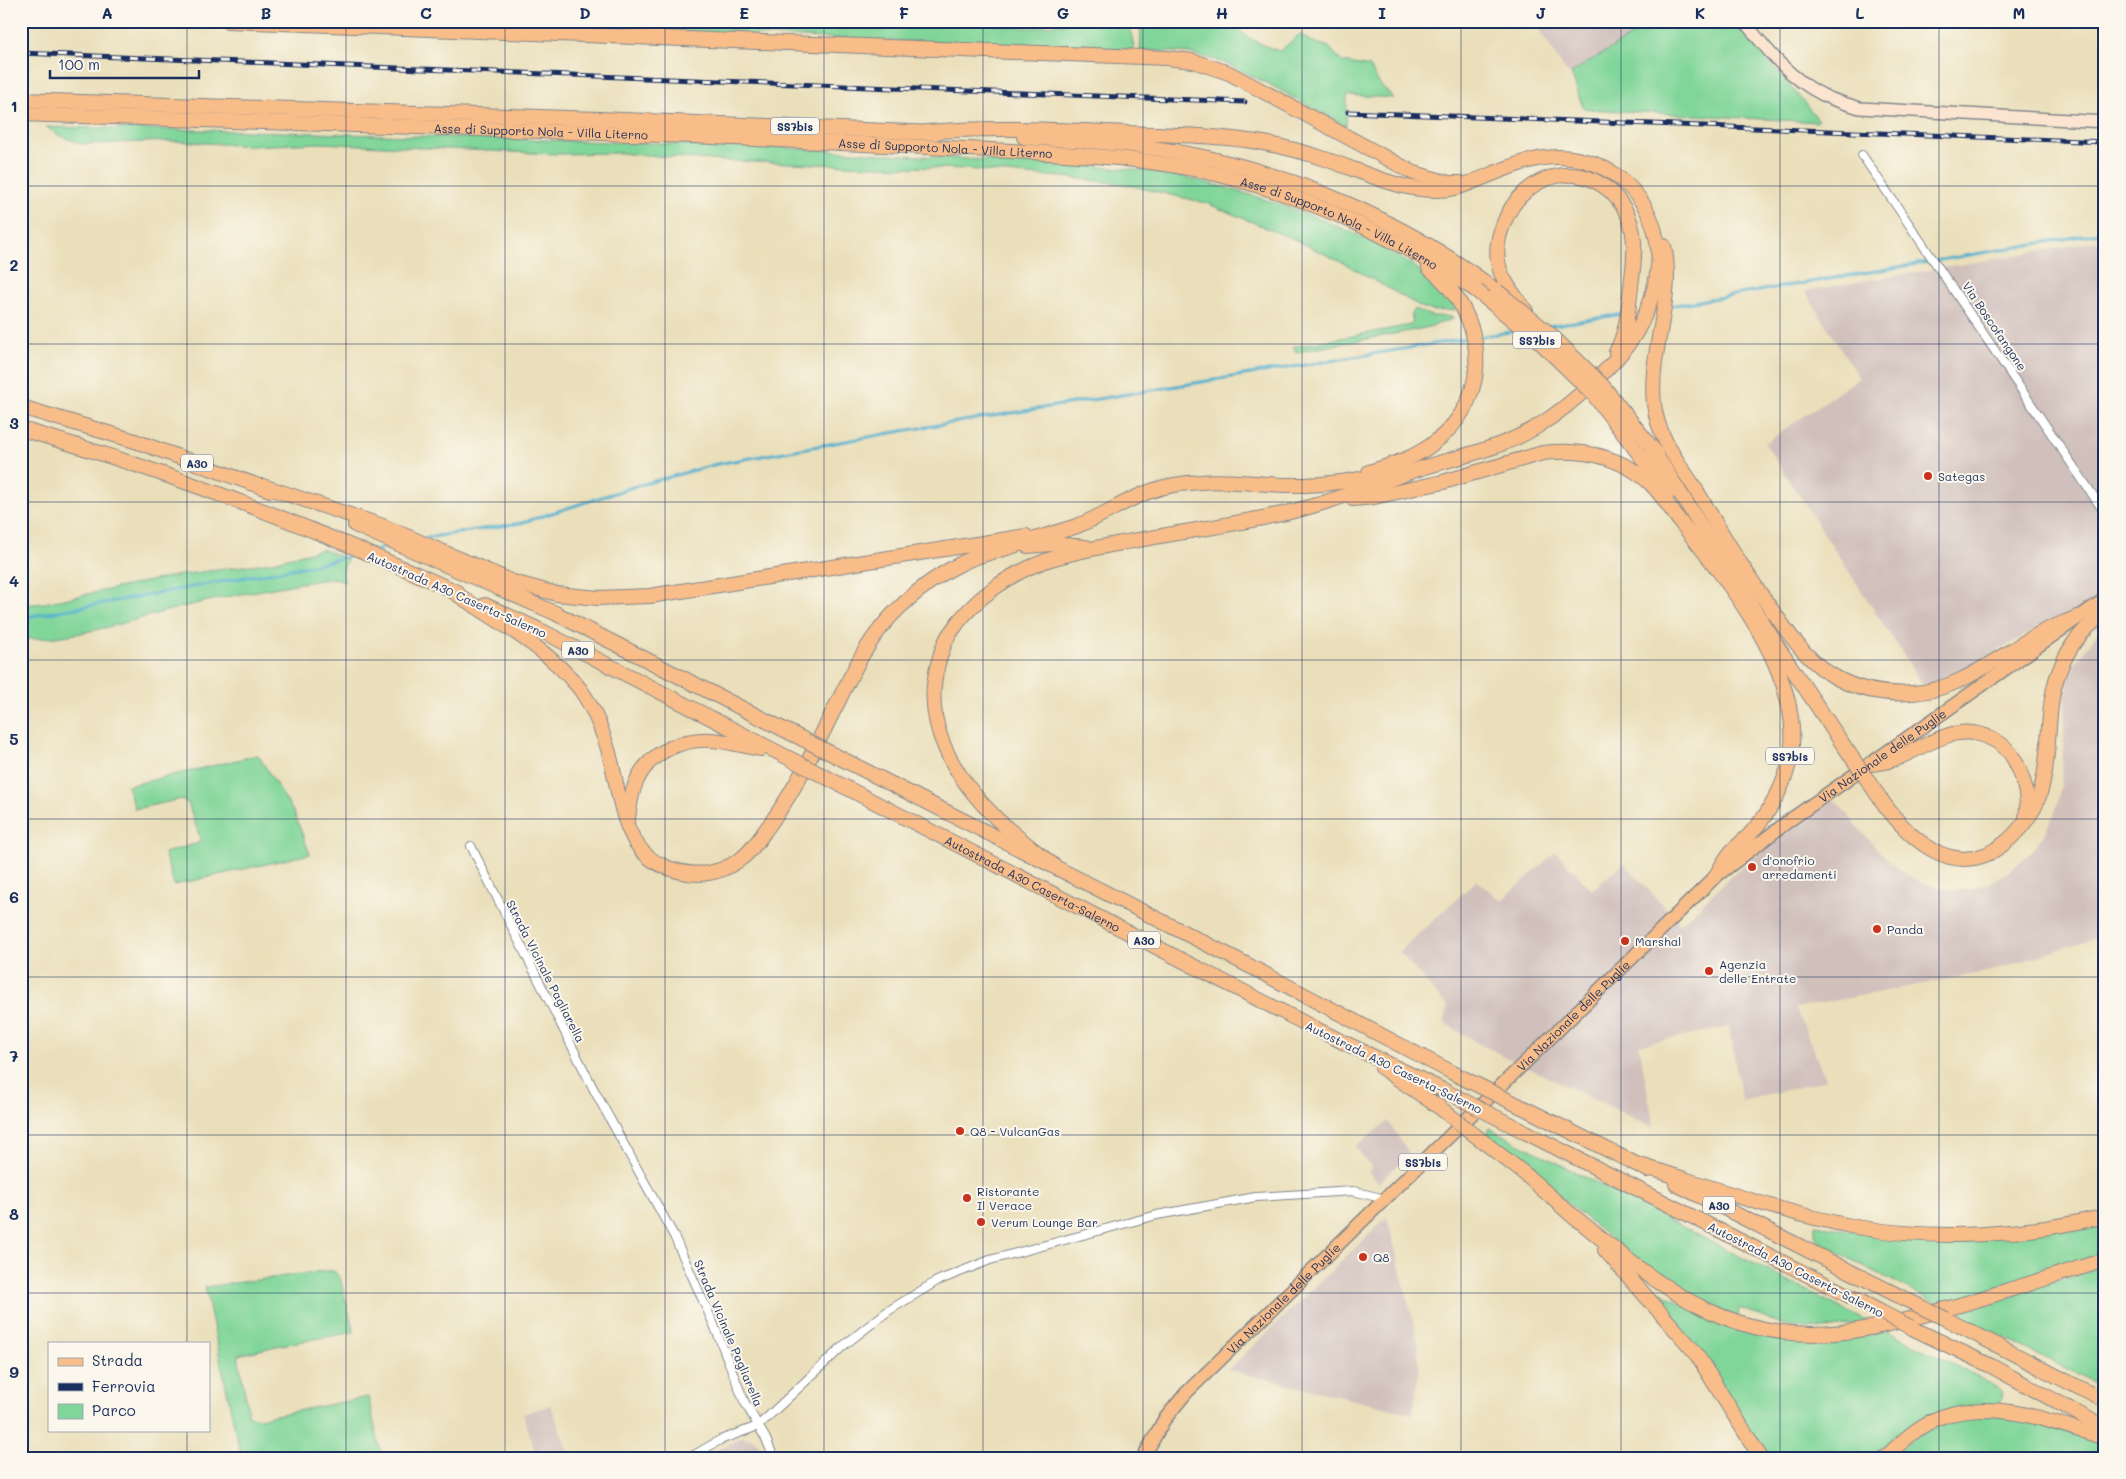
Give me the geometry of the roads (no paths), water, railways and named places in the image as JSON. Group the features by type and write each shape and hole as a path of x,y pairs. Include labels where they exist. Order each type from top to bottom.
{"highway":[{"path":"227,21 1167,58 1193,61 1229,73 1414,173 1458,184 1481,180"},
{"name":"Asse di Supporto Nola - Villa Literno","path":"21,100 927,132 1132,145 1225,162 1291,182 1375,215 1504,290 1528,315 1570,352 1652,447"},
{"name":"Asse di Supporto Nola - Villa Literno","path":"21,114 844,142 1139,160 1219,175 1270,189 1320,207 1390,239 1440,267 1476,291 1541,343 1598,384 1687,520 1697,541"},
{"path":"927,132 971,128 1020,128 1235,139 1290,149 1398,185 1419,190 1446,190 1481,180 1538,159 1561,157 1593,164 1611,171 1629,184 1646,205 1658,250 1662,272 1662,319 1653,384 1657,423 1672,455 1700,496 1716,526"},
{"path":"1504,290 1497,247 1506,215 1515,201 1524,192 1534,184 1554,176 1582,177 1607,189 1624,208 1633,232 1634,269 1626,318 1617,350 1598,384"},
{"path":"1328,484 1390,465 1414,455 1435,443 1453,426 1472,395 1476,366 1474,333 1460,303 1438,275 1390,239"},
{"path":"1331,502 1415,470 1487,449 1522,435 1598,384 1629,343 1642,319 1662,272"},
{"name":"Autostrada A30 Caserta-Salerno","path":"21,407 135,441 263,486 369,531 451,561 1238,960 1453,1072 1946,1319 2105,1401"},
{"name":"Autostrada A30 Caserta-Salerno","path":"21,428 139,464 304,526 542,631 1344,1042 1991,1366 2105,1428"},
{"name":"SS7bis","path":"1652,447 1716,526 1764,599 1799,647 1827,673 1843,681 1867,690 1882,693 1931,691 1968,677 2039,633 2077,617"},
{"name":"SS7bis","path":"1652,447 1783,655 1877,794 1896,819 1915,838 1933,850 1953,858 1972,860 1998,848 2011,838 2036,805 2043,776 2057,678 2066,657 2080,634 2105,610"},
{"path":"1057,868 998,820 978,798 947,753 932,709 933,680 949,634 971,607 1009,578 1036,566 1096,548 1250,520 1331,502 1374,497 1434,484 1543,453 1565,451 1582,452 1602,457 1623,465 1643,476 1658,490 1681,523 1697,541"},
{"path":"449,589 539,650 580,689 595,715 607,743 633,840 655,862 676,871 699,875 717,872 744,857 755,845 794,788 850,676 876,632 916,592 962,562 1095,519 1153,490 1176,485 1206,481 1292,486 1328,484 1415,470"},
{"path":"263,486 382,526 451,561 513,582 557,594 598,598 650,596 975,542 1051,533"},
{"name":"SS7bis","path":"1697,541 1752,620 1783,655"},
{"path":"1008,547 1052,544 1096,548"},
{"name":"SS7bis","path":"1715,877 1732,851 1751,833 1778,794 1787,769 1792,746 1792,721 1788,697 1781,675 1752,620"},
{"name":"SS7bis","path":"1870,764 1881,764 1941,737 1958,732 1977,733 2002,744 2013,756 2021,772 2025,790 2028,807 2026,819"},
{"path":"627,823 631,796 637,779 646,766 660,754 676,745 711,740 777,752"},
{"path":"1344,1042 1439,1107 1647,1275 1679,1296 1733,1321 1786,1333 1839,1334 1883,1327 2105,1260"},
{"path":"1640,1165 1809,1216 1856,1227 1898,1232 1988,1234 2080,1223 2105,1216"},
{"path":"1571,1214 1622,1268 1695,1352 1762,1458"},
{"path":"1885,1458 1904,1439 1940,1417 1974,1410 2015,1411 2105,1438"}],"main road":[{"name":"Via Nazionale delle Puglie","path":"1143,1458 1164,1420 1186,1393 1715,877 1790,820 2105,599"}],"street":[{"path":"1744,21 1770,53 1805,85 1824,96 1860,108 2105,122"},
{"name":"Via Boscofangone","path":"1862,155 2105,513"},
{"name":"Strada Vicinale Pagliarella","path":"471,846 593,1088 674,1236 714,1325 744,1401 758,1426 843,1346 888,1311 937,1281 990,1260 1157,1215 1256,1197 1353,1191 1385,1199"},
{"path":"689,1458 720,1440 758,1426 766,1438 774,1458"}],"waterway":[{"path":"1669,306 2105,232"},
{"path":"1548,326 1623,314"},
{"path":"1477,337 1517,331"},
{"path":"425,538 521,523 636,486 717,464 902,431 1470,338"},
{"path":"374,551 392,546"},
{"path":"21,618 313,565 358,554"}],"railway":[{"path":"21,53 1245,102"},
{"path":"1348,112 2105,142"}],"place":[{"name":"Sategas","path":"1928,476"},
{"name":"d'onofrio arredamenti","path":"1752,867"},
{"name":"Panda","path":"1877,929"},
{"name":"Marshal","path":"1625,941"},
{"name":"Agenzia delle Entrate","path":"1709,971"},
{"name":"Q8 - VulcanGas","path":"960,1131"},
{"name":"Ristorante Il Verace","path":"967,1198"},
{"name":"Verum Lounge Bar","path":"981,1222"},
{"name":"Q8","path":"1363,1257"}]}
